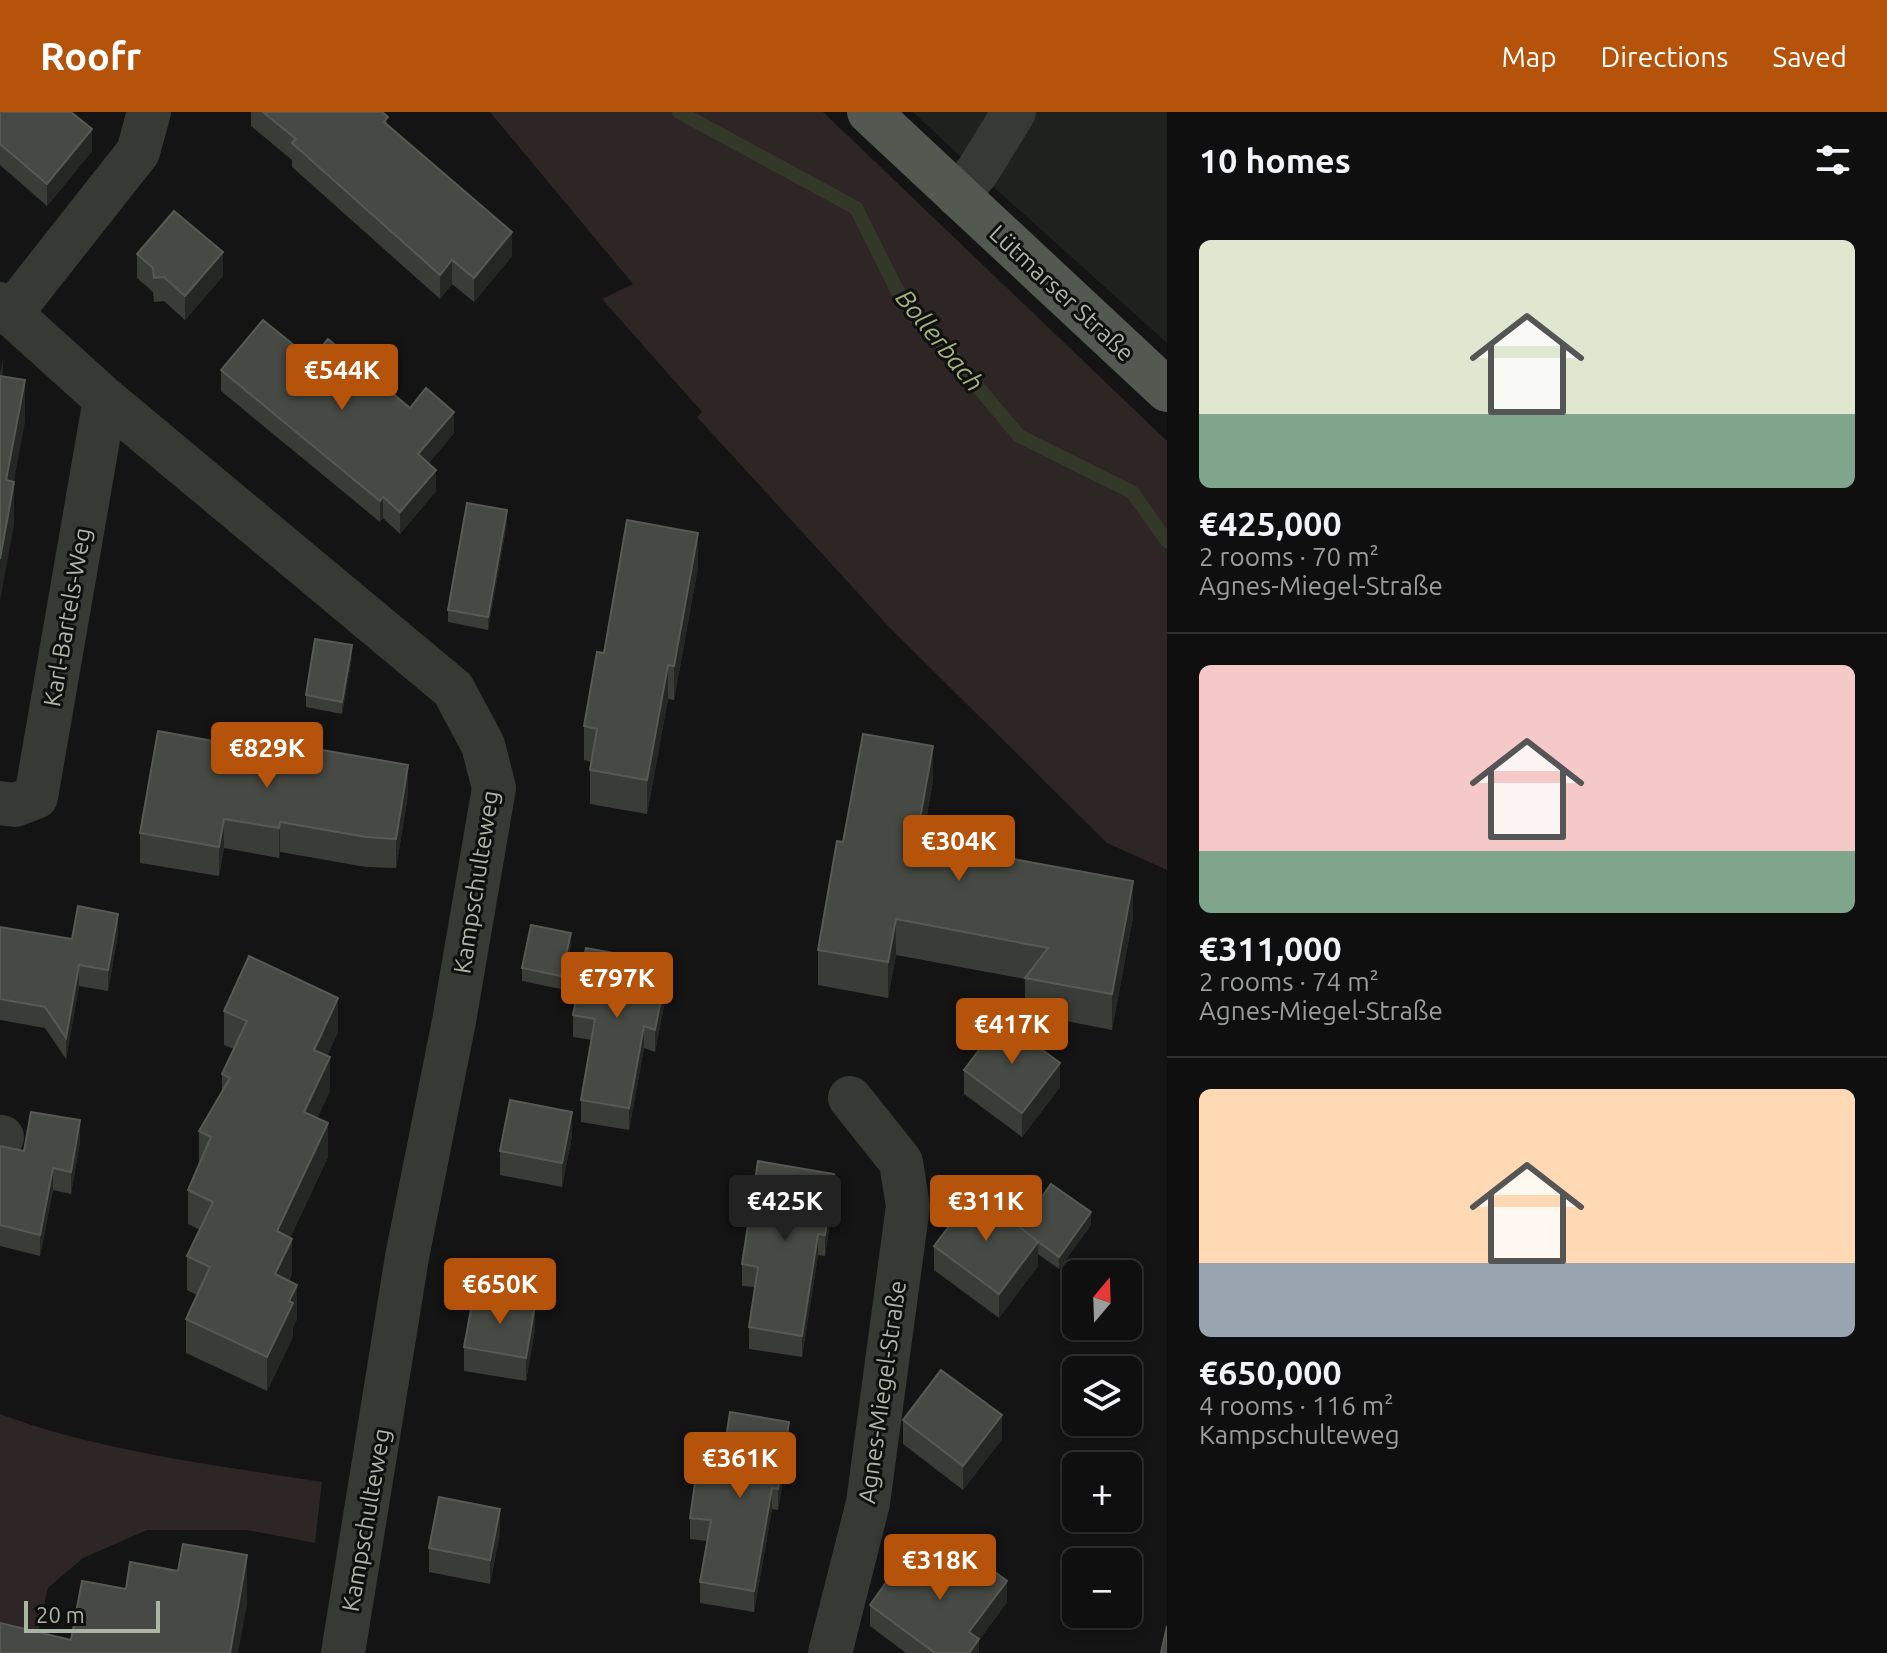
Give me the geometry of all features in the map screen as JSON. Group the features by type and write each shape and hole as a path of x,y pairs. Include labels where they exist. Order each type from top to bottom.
{"main road":[{"name":"Lütmarser Straße","path":"869,112 1167,390"}],"street":[{"path":"957,195 977,172 1014,112"},
{"name":"Kampschulteweg","path":"144,114 138,152 6,309 105,399 453,689 483,745 494,788 454,1021 407,1257 343,1653"},
{"name":"Karl-Bartels-Weg","path":"0,803 15,805 36,797 105,399"},
{"name":"Agnes-Miegel-Straße","path":"830,1653 868,1503 908,1206 901,1162 850,1098"}],"shaded area":[{"path":"490,112 823,112 1167,441 1167,870 1107,843 889,627 697,417 702,412 602,299 633,284"},
{"path":"913,112 1167,112 1167,343 977,172"},
{"path":"0,1414 118,1448 322,1482 315,1543 247,1530 147,1530 83,1558 48,1588 33,1653 0,1653"}],"building":[{"path":"0,112 71,112 92,129 47,184 0,144"},
{"path":"263,112 382,112 388,117 384,122 512,232 474,278 452,260 440,275 292,143 296,139"},
{"path":"174,211 223,252 185,296 164,277 154,278 153,268 137,254"},
{"path":"263,320 311,359 328,339 410,408 426,388 454,412 418,454 436,470 400,512 383,497 380,501 221,370"},
{"path":"0,376 25,380 6,480 14,482 0,559"},
{"path":"467,503 507,510 488,617 448,610"},
{"path":"627,520 698,533 674,666 668,665 647,780 590,770 597,729 584,726 597,652 604,653"},
{"path":"315,639 352,645 342,702 306,695"},
{"path":"158,731 291,755 293,745 408,765 396,839 280,822 279,828 224,819 219,847 140,833"},
{"path":"863,734 933,746 916,841 1133,881 1112,994 1025,978 1048,948 896,919 888,962 818,950 837,841 843,842"},
{"path":"78,906 118,914 108,970 79,965 66,1038 45,1007 0,999 0,927 72,939"},
{"path":"531,925 571,933 561,976 522,968"},
{"path":"586,948 668,963 655,1030 644,1026 629,1108 581,1100 595,1019 573,1015"},
{"path":"249,956 338,998 314,1050 330,1057 304,1112 328,1123 277,1231 292,1239 275,1274 297,1285 289,1301 293,1303 267,1357 186,1319 210,1267 187,1256 213,1202 188,1190 211,1137 199,1131 230,1078 222,1074 247,1021 224,1011"},
{"path":"1002,1020 1060,1063 1022,1113 964,1070"},
{"path":"510,1100 572,1112 562,1163 500,1151"},
{"path":"31,1112 80,1120 71,1172 53,1168 40,1235 0,1225 0,1146 24,1151"},
{"path":"758,1161 834,1174 825,1235 818,1234 802,1336 749,1327 758,1267 742,1264"},
{"path":"1051,1184 1091,1212 1059,1257 1020,1228"},
{"path":"976,1191 1038,1242 999,1294 934,1246"},
{"path":"474,1293 535,1305 526,1358 464,1347"},
{"path":"941,1370 1002,1415 963,1466 903,1420"},
{"path":"730,1412 789,1422 778,1489 772,1488 754,1591 700,1582 711,1520 690,1518 696,1476 720,1479"},
{"path":"439,1497 500,1509 490,1560 429,1548"},
{"path":"183,1544 247,1555 230,1653 0,1653 0,1623 71,1640 82,1581 126,1589 130,1562 178,1571"},
{"path":"964,1549 1007,1581 969,1632 979,1639 969,1653 935,1653 870,1605 907,1553 942,1578"},
{"path":"1167,1626 1167,1653 1161,1653"}],"waterway":[{"name":"Bollerbach","path":"679,112 856,208 897,290 1019,436 1132,492 1167,541"}]}
